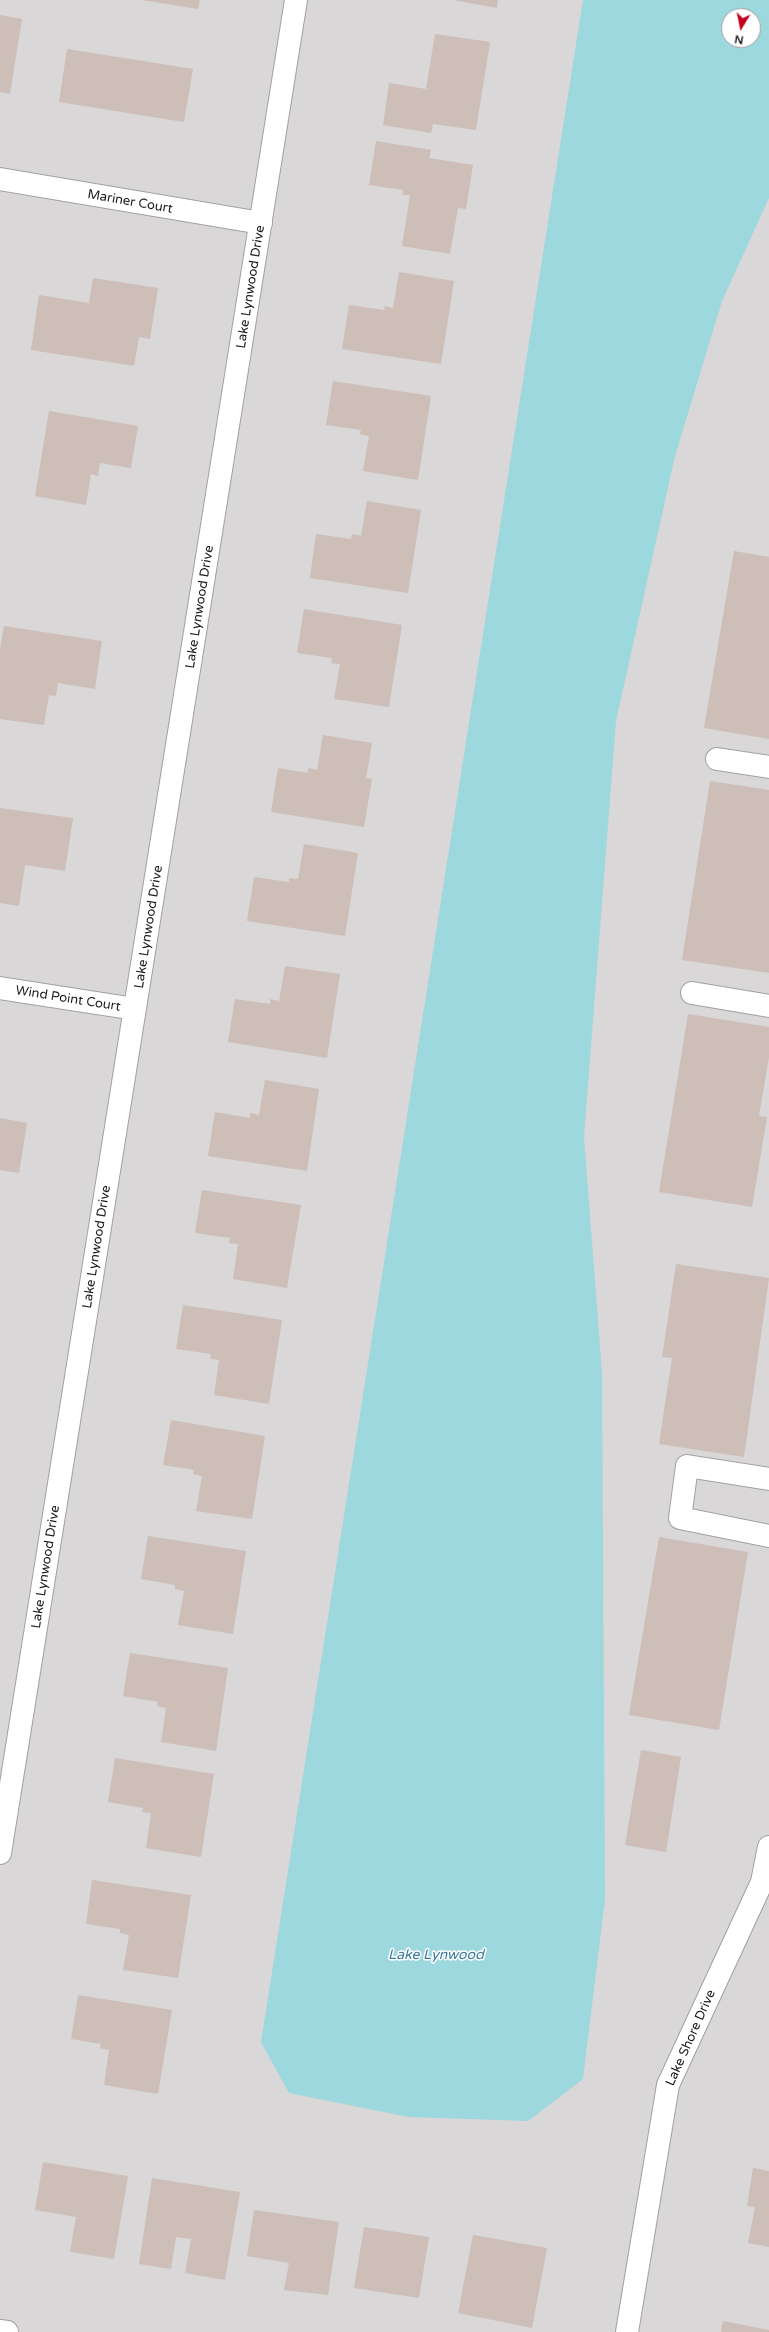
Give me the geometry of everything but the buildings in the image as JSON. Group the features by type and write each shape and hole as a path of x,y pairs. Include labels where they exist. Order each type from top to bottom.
{"street":[{"name":"Lake Lynwood Drive","path":"0,1853 296,0"},
{"name":"Mariner Court","path":"0,179 261,223"},
{"path":"717,759 769,767"},
{"name":"Wind Point Court","path":"0,988 135,1009"},
{"path":"692,993 769,1006"},
{"path":"769,1479 687,1466 680,1518 769,1536"},
{"name":"Lake Shore Drive","path":"627,2332 668,2085 762,1882 769,1847"},
{"path":"0,2331 7,2332"}],"shaded area":[{"path":"0,0 769,0 769,2332 0,2332"}],"water":[{"name":"Lake Lynwood","path":"583,0 769,0 769,198 722,301 675,456 616,721 584,1137 602,1373 605,1899 583,2079 528,2121 409,2117 289,2093 261,2042"}]}
